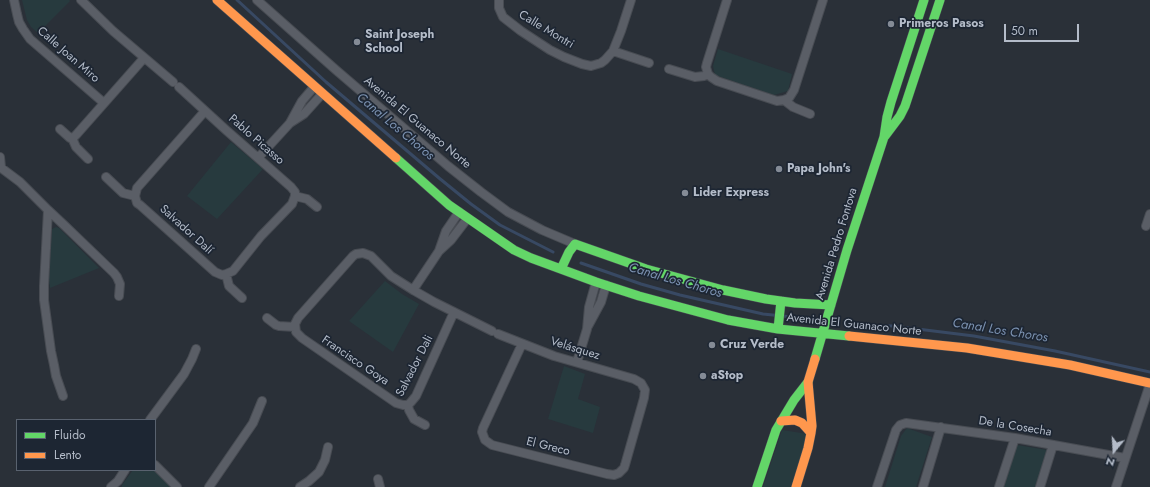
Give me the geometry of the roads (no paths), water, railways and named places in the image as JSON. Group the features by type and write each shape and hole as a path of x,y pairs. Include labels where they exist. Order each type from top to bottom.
{"street":[{"name":"Calle Joan Miro","path":"14,0 19,22 30,39 104,103"},
{"name":"Pablo Picasso","path":"81,0 113,31 291,187 295,192 295,196"},
{"name":"Avenida El Guanaco Norte","path":"217,0 434,192 468,219 514,250 596,282 639,296 728,320 778,326 823,334 967,348 1070,365 1150,383"},
{"name":"Avenida El Guanaco Norte","path":"257,0 448,166 508,212 542,230 575,244 646,269 723,290 766,299 780,305 831,305"},
{"name":"Calle Montri","path":"499,0 500,13 507,20 536,41 564,57 591,66 601,63 613,51 630,0"},
{"path":"728,0 707,63 708,74 717,81 777,101 784,100 792,94 794,90 823,0"},
{"name":"Avenida Pedro Fontova","path":"757,487 781,421 794,400 808,382 847,250 884,137 891,102 924,0"},
{"name":"Avenida Pedro Fontova","path":"884,137 900,116 905,106 940,0"},
{"path":"613,51 649,63"},
{"path":"72,138 76,136 144,58"},
{"path":"669,69 696,77 708,74"},
{"path":"258,158 290,123 302,101 314,87"},
{"path":"290,123 304,114 322,94"},
{"path":"784,100 793,108 810,114"},
{"path":"135,196 137,188 205,111"},
{"path":"60,129 72,138 76,147 88,159"},
{"path":"0,157 0,167 20,182 114,273 120,284 119,296"},
{"name":"Salvador Dalí","path":"106,178 123,193 135,196 140,205 215,272 226,274"},
{"path":"242,298 229,286 226,274 232,271 261,236 292,204 295,196 307,199 317,207"},
{"path":"48,210 44,300 51,350 63,396"},
{"path":"413,290 438,251 446,230 459,212"},
{"path":"1146,226 1150,214"},
{"path":"438,251 451,240 468,219"},
{"path":"561,269 575,244"},
{"name":"Velásquez","path":"295,327 298,318 351,258 356,254 363,253 371,256 391,276 413,290 495,332 554,356 638,380 643,386"},
{"path":"587,329 589,307 596,282"},
{"path":"577,362 587,329 601,302 606,285"},
{"path":"778,326 780,305"},
{"name":"Salvador Dali","path":"425,425 414,419 409,410 408,404 416,396 454,312"},
{"path":"267,318 280,326 295,327"},
{"name":"Francisco Goya","path":"295,327 296,332 302,338 349,371 396,403 403,405 408,404"},
{"name":"El Greco","path":"522,344 483,428 483,437 492,445 606,474 617,474 622,471 625,465 645,394 643,386"},
{"path":"151,419 184,374 196,349"},
{"name":"Avenida Pedro Fontova","path":"796,487 811,433 808,382"},
{"path":"1116,487 1150,383"},
{"path":"209,487 253,423 262,401"},
{"path":"781,421 795,420 802,423 811,433"},
{"name":"De la Cosecha","path":"877,487 894,433 900,425 909,423 1015,438 1125,458"},
{"path":"923,487 941,427"},
{"path":"1000,487 1015,438"},
{"path":"1040,487 1053,445"},
{"path":"300,487 319,472 325,460 328,447"},
{"path":"156,466 177,487"},
{"path":"111,487 118,481 124,471"}],"waterway":[{"name":"Canal Los Choros","path":"237,0 326,82 471,204 500,225 553,252"},
{"name":"Canal Los Choros","path":"581,263 641,284 680,295 763,314 812,319"},
{"name":"Canal Los Choros","path":"845,325 893,326 974,336 1055,351 1150,372"}],"place":[{"name":"Primeros Pasos","path":"891,24"},
{"name":"Saint Joseph School","path":"357,42"},
{"name":"Papa John's","path":"779,169"},
{"name":"Lider Express","path":"685,193"},
{"name":"Cruz Verde","path":"712,345"},
{"name":"aStop","path":"703,376"}]}
